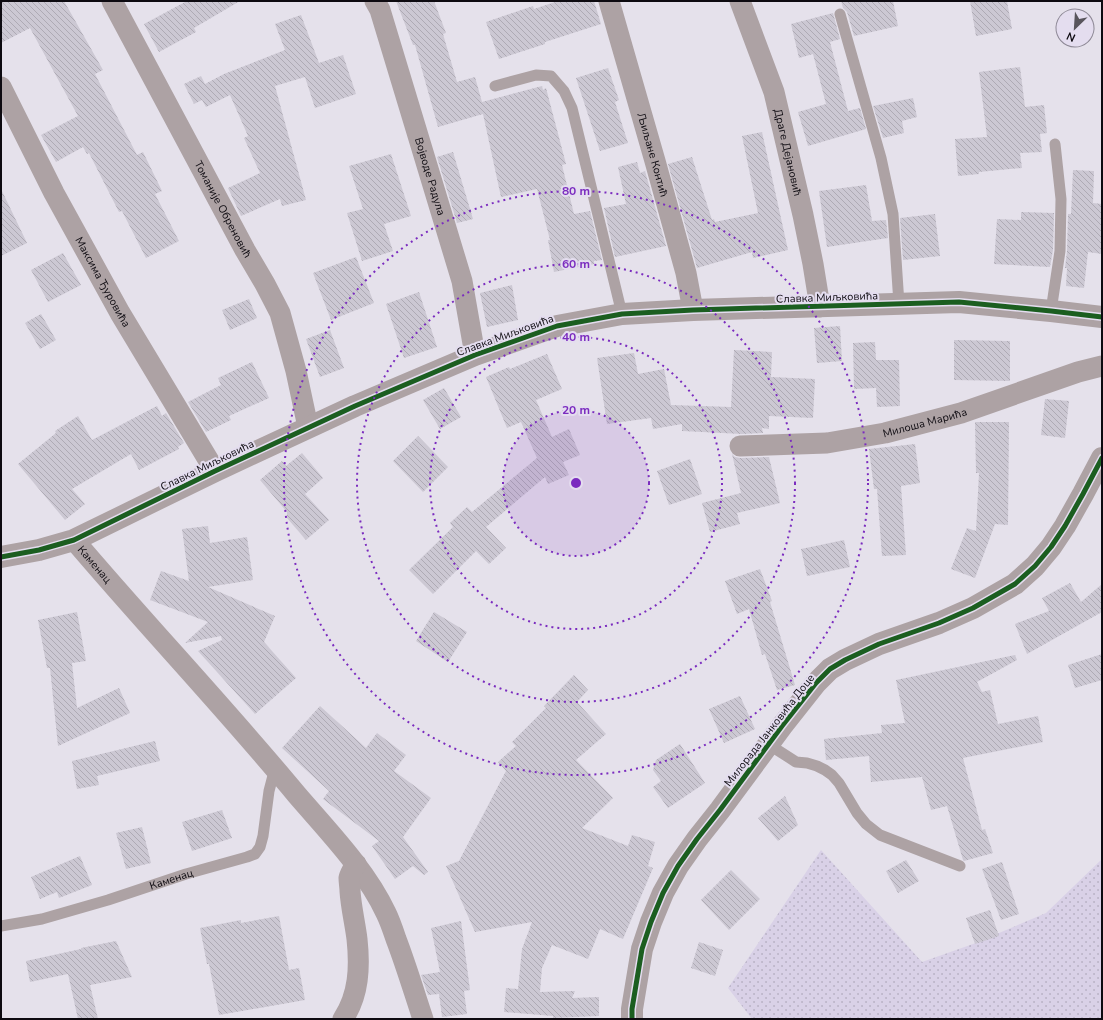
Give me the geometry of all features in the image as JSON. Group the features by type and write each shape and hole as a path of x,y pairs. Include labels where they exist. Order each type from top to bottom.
{"street":[{"name":"Томаније Обреновић","path":"112,1 280,313 296,371 308,427"},
{"name":"Војводе Радула","path":"375,1 380,10 462,281 476,355"},
{"name":"Љиљане Контић","path":"609,1 686,273 693,310"},
{"name":"Драге Дејановић","path":"740,1 774,92 805,222 820,307"},
{"name":"Максима Ђуровића","path":"1,87 54,193 120,313 215,471"},
{"name":"Славка Миљковића","path":"1,557 40,550 74,540 215,471 355,406 476,355 557,326 622,314 693,310 959,302 1102,316"},
{"name":"Милоша Марића","path":"740,446 827,442 885,433 961,413 1078,372 1102,366"},
{"name":"Милорада Јанковића Доце","path":"632,1019 632,1009 642,949 663,893 678,866 697,839 816,683 830,669 845,660 879,644 939,623 973,608 1015,584 1035,566 1051,547 1084,494 1102,458"},
{"name":"Каменац","path":"74,540 102,574 275,768 356,864 387,913 423,1019"},
{"path":"343,1019 349,1011 356,992 359,964 349,878 356,864"}],"lane":[{"path":"840,14 881,158 893,214 899,304"},
{"path":"495,86 536,75 551,76 564,91 572,108 622,314"},
{"path":"1051,310 1060,251 1061,198 1055,144"},
{"path":"768,744 796,762 817,766 832,775 839,783 857,813 872,830 880,835 960,866"},
{"name":"Каменац","path":"1,926 42,919 255,854 260,847 263,836 269,791 275,768"}],"shaded area":[{"path":"821,850 922,962 973,944 1046,913 1102,859 1102,1019 752,1019 728,988"}],"building":[{"path":"1,1 64,1 103,70 95,74 137,155 143,152 162,191 155,194 179,241 146,258 122,211 119,212 89,153 87,154 83,147 56,162 41,135 78,116 30,28 1,43"},
{"path":"187,1 240,1 194,28 196,32 159,52 144,24"},
{"path":"396,1 434,1 446,33 443,34 457,82 475,77 482,102 542,86 543,90 546,88 566,164 562,165 574,214 590,211 602,260 594,261 594,264 554,272 548,240 550,240 537,189 501,197 483,114 438,127 415,45 413,45"},
{"path":"558,1 594,1 601,24 499,59 486,22 533,6 534,9"},
{"path":"841,1 893,1 898,26 854,36 847,12 843,8"},
{"path":"970,1 1007,1 1012,29 976,36"},
{"path":"833,13 840,39 830,42 848,111 860,108 866,129 808,146 798,112 826,104 813,54 799,58 791,24"},
{"path":"301,15 319,63 343,55 356,94 315,108 305,77 275,86 306,200 282,206 280,199 241,216 228,188 260,173 244,138 248,136 230,95 206,107 202,100 194,104 184,84 201,76 205,84 224,74 285,50 275,24"},
{"path":"1020,67 1025,107 1044,105 1047,133 1040,134 1042,152 1020,153 1022,168 979,172 979,174 958,176 955,139 987,137 979,72"},
{"path":"608,68 619,100 615,102 628,143 600,151 576,78"},
{"path":"913,98 917,117 902,121 904,133 883,138 873,106"},
{"path":"762,132 788,250 753,258 752,252 697,268 668,164 692,157 712,220 714,219 715,222 758,213 742,136"},
{"path":"453,152 473,219 457,223 437,157"},
{"path":"391,154 411,216 384,224 393,251 362,261 347,213 363,209 349,166"},
{"path":"637,162 640,173 645,171 666,246 615,257 604,208 626,204 618,167"},
{"path":"1073,170 1094,171 1093,203 1102,204 1102,254 1088,252 1084,288 1066,286 1067,268 1065,268 1068,214 1071,214"},
{"path":"866,185 872,221 886,220 888,238 827,247 819,191"},
{"path":"1,189 27,243 1,256"},
{"path":"1021,212 1054,213 1053,250 1050,267 994,264 997,219 1021,220"},
{"path":"935,214 940,256 903,260 900,218"},
{"path":"63,253 81,285 48,302 31,270"},
{"path":"356,257 374,303 331,320 313,273"},
{"path":"512,285 518,320 487,327 480,293"},
{"path":"419,292 437,347 404,358 386,304"},
{"path":"249,299 257,318 230,330 222,310"},
{"path":"41,314 56,340 40,349 25,323"},
{"path":"840,326 842,361 817,363 814,328"},
{"path":"330,330 344,368 320,377 306,339"},
{"path":"954,340 1010,341 1010,381 954,380"},
{"path":"875,342 876,360 899,360 900,406 877,407 876,388 854,389 853,343"},
{"path":"734,350 772,352 771,377 815,379 813,418 769,416 769,429 762,428 763,433 742,434 682,431 682,424 653,429 651,418 607,424 597,358 634,353 638,374 664,369 671,405 731,407"},
{"path":"547,354 562,389 536,400 552,437 569,429 580,455 563,462 569,475 548,484 545,477 486,527 506,548 489,564 476,551 433,594 409,570 453,527 450,523 467,507 472,512 537,458 521,422 507,428 486,377 509,367 510,369"},
{"path":"252,362 269,398 229,416 231,420 206,432 188,402 221,385 218,378"},
{"path":"444,388 461,417 440,429 423,400"},
{"path":"1045,399 1069,401 1065,438 1041,435"},
{"path":"157,406 162,416 166,413 184,443 178,447 179,449 139,470 131,454 72,489 85,504 65,520 18,464 56,433 55,431 78,416 92,440"},
{"path":"975,422 1009,422 1008,525 995,524 975,578 951,569 967,528 976,531 979,473 976,473"},
{"path":"418,436 448,467 423,492 393,461"},
{"path":"915,444 920,483 901,486 906,555 882,556 877,489 874,489 869,449"},
{"path":"302,453 323,478 305,494 329,520 306,540 287,518 287,512 260,480 282,461 286,466"},
{"path":"732,454 735,457 740,458 769,457 780,503 737,513 740,524 710,532 702,503 741,493"},
{"path":"690,459 702,494 669,505 657,471"},
{"path":"208,526 210,543 247,537 253,580 208,587 275,616 264,642 296,678 255,714 198,651 222,640 221,636 185,643 208,622 150,600 161,571 189,581 182,529"},
{"path":"844,540 850,567 807,576 801,549"},
{"path":"760,569 772,601 770,602 795,685 777,690 765,654 762,655 749,609 737,614 725,581"},
{"path":"1070,583 1081,602 1102,584 1102,612 1027,654 1015,624 1049,611 1042,598"},
{"path":"77,612 86,661 72,663 77,708 119,688 130,713 58,746 50,668 47,668 38,620"},
{"path":"434,612 467,632 448,662 416,641"},
{"path":"1102,654 1102,680 1075,688 1068,665"},
{"path":"1015,655 1017,660 977,682 982,692 990,690 998,724 1038,716 1043,742 963,758 982,830 985,829 993,853 964,861 963,860 947,806 931,810 922,777 871,782 869,756 826,760 824,739 882,733 881,725 905,723 896,680"},
{"path":"574,675 588,690 577,702 606,734 576,760 613,798 582,828 628,846 632,835 655,842 648,866 653,868 623,939 600,929 588,959 552,945 542,968 540,992 575,991 572,998 599,997 599,1016 553,1018 553,1016 504,1012 506,988 518,989 522,949 532,922 475,932 446,866 459,861 506,771 498,762 516,746 512,742 546,708 544,706"},
{"path":"740,696 755,729 724,743 709,709"},
{"path":"320,706 366,748 377,733 406,755 394,771 431,798 403,837 428,872 424,875 413,866 395,879 372,846 379,841 323,799 329,791 282,748"},
{"path":"155,741 160,761 97,776 99,785 77,789 72,761"},
{"path":"680,744 705,783 668,808 653,787 661,781 653,770 656,760"},
{"path":"785,796 798,825 778,841 758,818"},
{"path":"222,810 232,838 192,851 182,822"},
{"path":"142,827 151,863 126,869 116,833"},
{"path":"80,856 92,885 59,898 57,892 40,899 31,877"},
{"path":"906,860 919,881 898,893 886,871"},
{"path":"1002,862 1019,914 1001,920 982,869"},
{"path":"731,870 760,899 729,930 701,900"},
{"path":"990,910 999,936 975,944 966,918"},
{"path":"279,916 289,970 299,968 305,1000 219,1015 200,928 241,920 241,923"},
{"path":"461,921 470,990 464,991 467,1014 442,1017 439,994 428,995 421,975 440,972 431,928"},
{"path":"116,941 132,977 90,985 98,1019 78,1019 68,974 30,982 26,961"},
{"path":"699,942 723,950 715,976 691,968"}],"cycle path":[{"path":"1,557 39,550 74,540 215,471 355,406 475,355 557,326 622,314 693,310 959,302 1102,317"},
{"path":"632,1019 632,1009 642,949 663,893 678,866 697,839 816,683 830,669 845,660 879,644 939,623 973,608 1015,584 1035,566 1051,547 1065,526 1102,458"}]}
